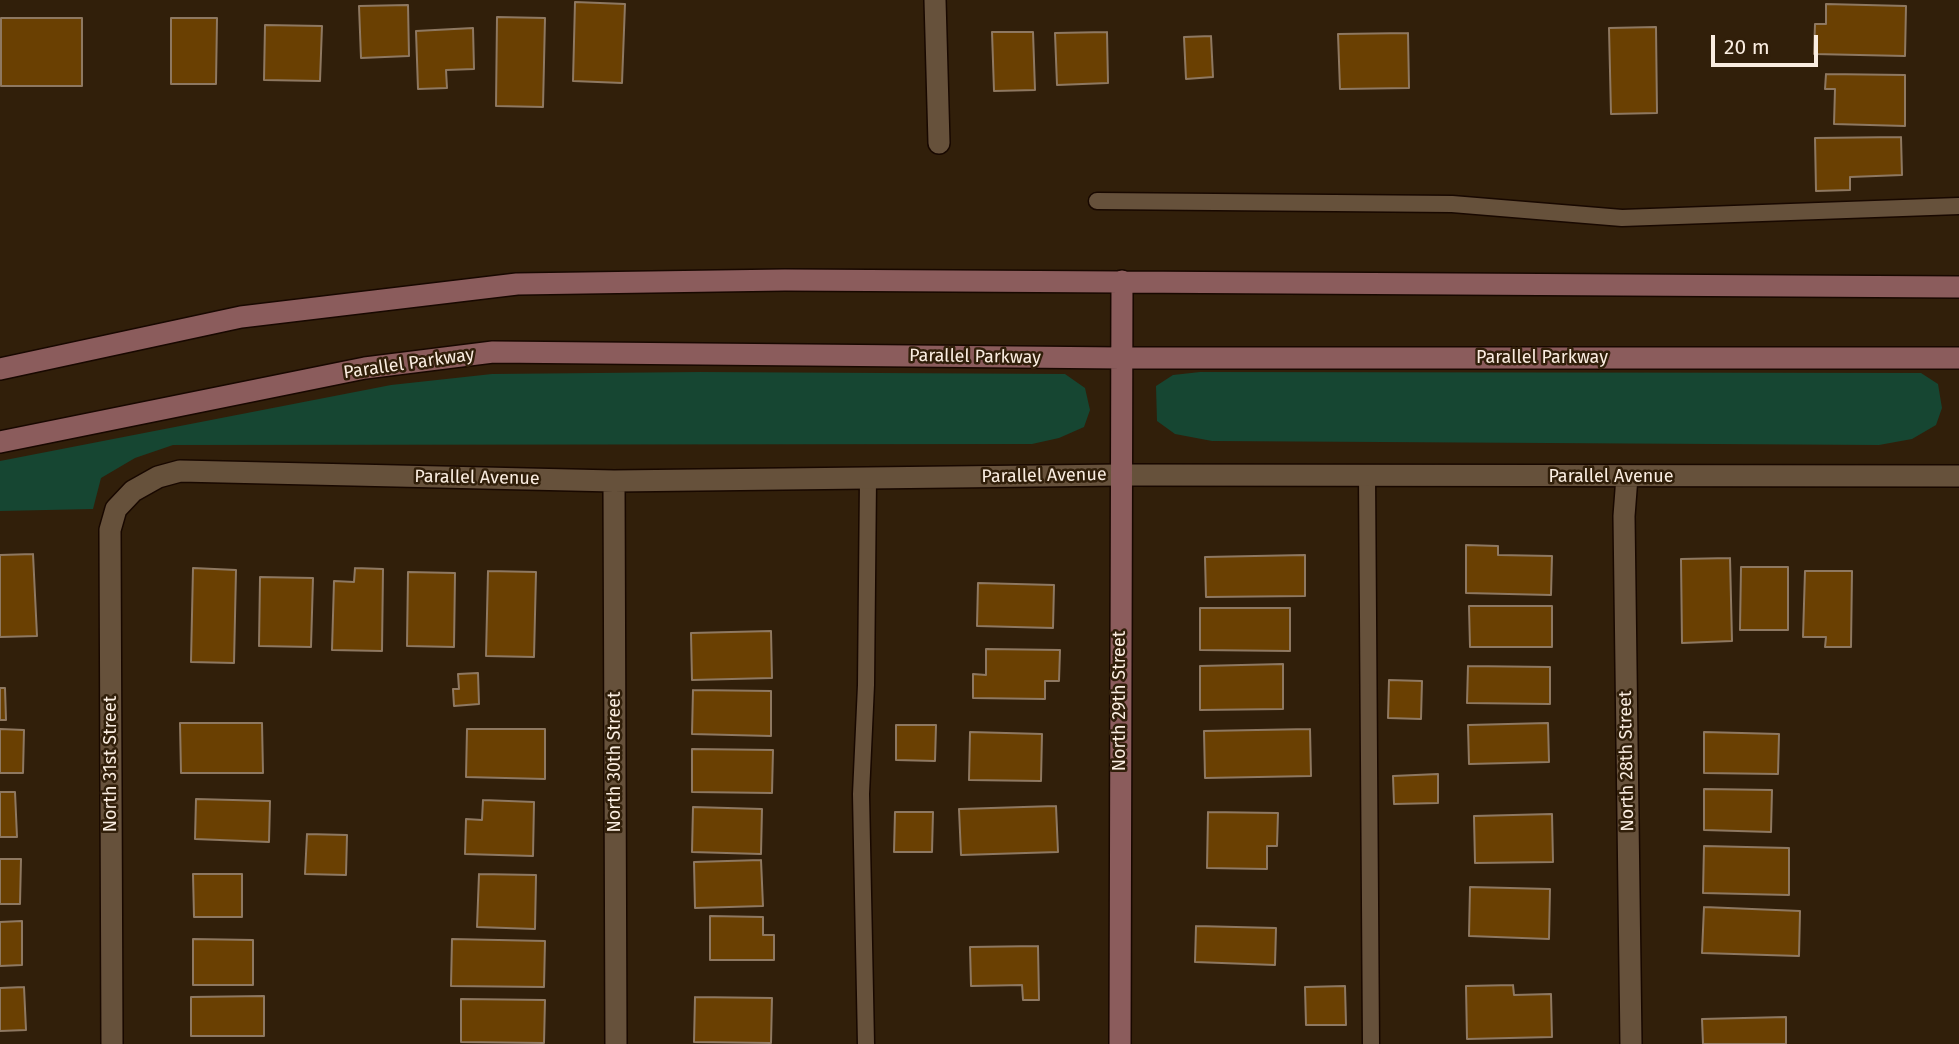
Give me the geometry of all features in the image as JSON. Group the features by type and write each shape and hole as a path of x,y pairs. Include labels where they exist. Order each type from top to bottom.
{"main road":[{"path":"0,369 241,317 517,284 1122,281 1959,287"},
{"name":"North 29th Street","path":"1120,1044 1122,281"},
{"name":"Parallel Parkway","path":"0,442 365,368 493,352 1121,358 1959,358"}],"street":[{"path":"935,0 939,143"},
{"name":"Parallel Avenue","path":"133,491 158,477 180,471 614,481 1367,474 1627,477 1959,476"},
{"name":"North 28th Street","path":"1627,477 1623,516 1631,1044"},
{"name":"North 30th Street","path":"614,481 616,1044"},
{"name":"North 31st Street","path":"112,1044 110,530 116,509 133,491"}],"lane":[{"path":"1097,201 1452,204 1622,218 1959,206"},
{"path":"1367,474 1371,1044"},
{"path":"866,1044 861,794 866,685 868,479"}],"green space":[{"path":"1200,372 1921,373 1938,384 1942,408 1936,425 1912,439 1879,445 1212,441 1175,434 1157,421 1156,386 1173,375"},
{"path":"492,374 1065,374 1085,388 1090,410 1084,427 1059,438 1032,444 173,445 135,458 101,478 93,509 0,511 0,461 391,385"}],"building":[{"path":"575,2 625,4 622,83 573,81"},
{"path":"1826,4 1906,6 1905,56 1814,54 1815,24 1826,24"},
{"path":"408,5 409,56 361,58 359,6"},
{"path":"497,17 545,18 543,107 496,106"},
{"path":"1,18 82,18 82,86 1,86"},
{"path":"171,18 217,18 216,84 171,84"},
{"path":"265,25 322,26 320,81 264,80"},
{"path":"1656,27 1657,113 1611,114 1609,28"},
{"path":"473,28 474,69 446,70 447,88 418,89 416,31"},
{"path":"992,32 1033,32 1035,90 994,91"},
{"path":"1107,32 1108,83 1057,85 1055,33"},
{"path":"1408,33 1409,88 1340,89 1338,34"},
{"path":"1211,36 1213,77 1186,79 1184,37"},
{"path":"1826,74 1905,75 1905,126 1834,124 1835,89 1825,89"},
{"path":"1901,137 1902,175 1850,177 1850,190 1816,191 1815,138"},
{"path":"1466,545 1498,546 1498,555 1552,556 1551,595 1466,593"},
{"path":"33,554 37,636 0,637 0,555"},
{"path":"1305,555 1305,596 1206,597 1205,557"},
{"path":"1730,558 1732,641 1682,643 1681,559"},
{"path":"1741,567 1788,567 1788,630 1740,630"},
{"path":"193,568 236,570 234,663 191,662"},
{"path":"355,568 383,569 382,651 332,650 334,581 354,582"},
{"path":"488,571 536,572 534,657 486,656"},
{"path":"1805,571 1852,571 1851,647 1825,647 1826,637 1803,637"},
{"path":"408,572 455,573 454,647 407,646"},
{"path":"260,577 313,578 311,647 259,646"},
{"path":"978,583 1054,585 1053,628 977,626"},
{"path":"1469,606 1552,606 1552,647 1470,647"},
{"path":"1200,608 1290,608 1290,651 1200,650"},
{"path":"771,631 772,678 692,680 691,633"},
{"path":"986,649 1060,650 1059,681 1045,681 1045,699 973,698 973,674 986,675"},
{"path":"1283,664 1283,709 1200,710 1200,666"},
{"path":"1468,666 1550,667 1550,704 1467,703"},
{"path":"478,673 479,704 454,706 453,689 459,689 458,674"},
{"path":"1389,680 1422,681 1421,719 1388,718"},
{"path":"0,688 5,688 6,720 0,720"},
{"path":"693,690 771,691 771,736 692,734"},
{"path":"180,723 262,723 263,773 181,773"},
{"path":"1548,723 1549,762 1469,764 1468,725"},
{"path":"896,725 936,725 935,761 896,760"},
{"path":"0,729 24,730 23,773 0,773"},
{"path":"467,729 545,729 545,779 466,777"},
{"path":"1310,729 1311,776 1205,778 1204,731"},
{"path":"970,732 1042,734 1041,781 969,780"},
{"path":"1704,732 1779,734 1778,774 1704,773"},
{"path":"692,749 773,750 772,793 692,792"},
{"path":"1438,774 1438,803 1394,804 1393,776"},
{"path":"1704,789 1772,790 1771,832 1704,830"},
{"path":"0,792 15,792 17,837 0,837"},
{"path":"196,799 270,801 269,842 195,839"},
{"path":"483,800 534,802 533,856 465,854 466,819 482,820"},
{"path":"1056,806 1058,852 961,855 959,809"},
{"path":"693,807 762,809 761,854 692,852"},
{"path":"895,812 933,812 932,852 894,852"},
{"path":"1208,812 1278,813 1277,846 1267,846 1267,869 1207,868"},
{"path":"1552,814 1553,862 1475,863 1474,816"},
{"path":"307,834 347,835 346,875 305,874"},
{"path":"1704,846 1789,848 1789,895 1703,893"},
{"path":"0,859 21,859 20,904 0,904"},
{"path":"761,860 763,906 695,908 694,862"},
{"path":"193,874 242,874 242,917 194,917"},
{"path":"479,874 536,875 535,929 477,927"},
{"path":"1470,887 1550,889 1549,939 1469,936"},
{"path":"1704,907 1800,911 1799,956 1702,953"},
{"path":"710,916 763,917 763,935 774,935 774,960 710,960"},
{"path":"22,921 22,965 0,966 0,922"},
{"path":"1196,926 1276,928 1275,965 1195,962"},
{"path":"193,939 253,940 253,985 193,985"},
{"path":"452,939 545,941 544,987 451,986"},
{"path":"1038,946 1039,1000 1023,1000 1022,985 971,986 970,947"},
{"path":"1513,985 1514,995 1551,994 1552,1037 1467,1039 1466,986"},
{"path":"1345,986 1346,1025 1306,1025 1305,987"},
{"path":"24,987 26,1030 0,1031 0,988"},
{"path":"264,996 264,1036 191,1036 191,997"},
{"path":"695,997 772,998 771,1043 694,1042"},
{"path":"461,999 545,1000 544,1043 461,1042"},
{"path":"1786,1017 1786,1044 1703,1044 1702,1019"}]}
